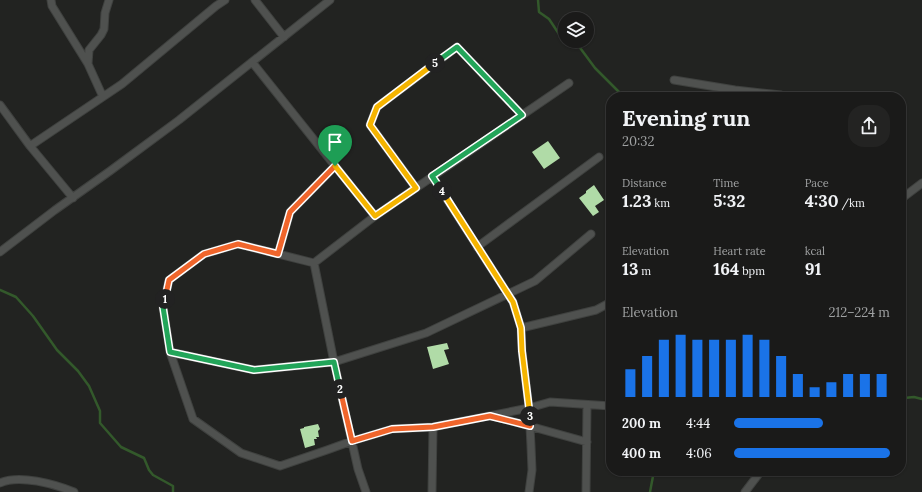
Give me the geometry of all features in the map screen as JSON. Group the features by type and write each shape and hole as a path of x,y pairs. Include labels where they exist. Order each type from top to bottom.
{"street":[{"path":"51,0 52,6 88,64 103,97"},
{"path":"88,64 89,50 104,29 105,13 109,0"},
{"path":"30,146 122,84 225,0"},
{"path":"255,0 284,37"},
{"path":"0,252 54,210 73,198 179,120 330,0"},
{"path":"416,188 370,125 377,107 457,47 522,115"},
{"path":"252,62 375,216"},
{"path":"674,80 753,92"},
{"path":"314,263 375,216 569,83"},
{"path":"0,106 30,146 73,198"},
{"path":"477,246 599,157"},
{"path":"278,254 290,212 335,166"},
{"path":"432,176 513,302 521,328 530,426 532,470 529,492"},
{"path":"906,195 922,183"},
{"path":"170,352 254,370 334,362 426,333 535,281 591,234"},
{"path":"314,263 238,244 204,254 169,280 163,307 170,352 193,419 242,453 280,466 392,429 433,427 529,408 550,402 606,406"},
{"path":"314,263 358,469 366,492"},
{"path":"521,328 596,310 606,305"},
{"path":"586,492 587,405"},
{"path":"490,416 587,442"},
{"path":"432,492 433,427"},
{"path":"745,492 757,476"},
{"path":"0,483 17,478 51,484 74,492"}],"building":[{"path":"548,141 560,158 544,169 532,152"},
{"path":"594,185 604,200 595,206 599,212 593,216 579,198"},
{"path":"447,343 449,349 444,350 449,364 433,369 427,347"},
{"path":"318,424 320,429 318,431 319,437 314,439 315,445 305,448 300,429"}],"waterway":[{"path":"538,0 539,12 549,19 558,32"},
{"path":"580,48 595,68 619,92"},
{"path":"0,290 16,297 33,316 57,350 78,371 89,386 100,411 100,423 121,447 144,458 153,475 173,486 173,492"},
{"path":"906,398 914,397 922,399"},
{"path":"650,492 653,476"}],"route":[{"path":"457,47 522,115 432,176 513,302 521,328 530,426 490,416 433,427 392,429 352,441 334,362 254,370 170,352 163,307 169,280 204,254 238,244 278,254 290,212 335,166 375,216 416,188 370,125 377,107 457,47"}]}
